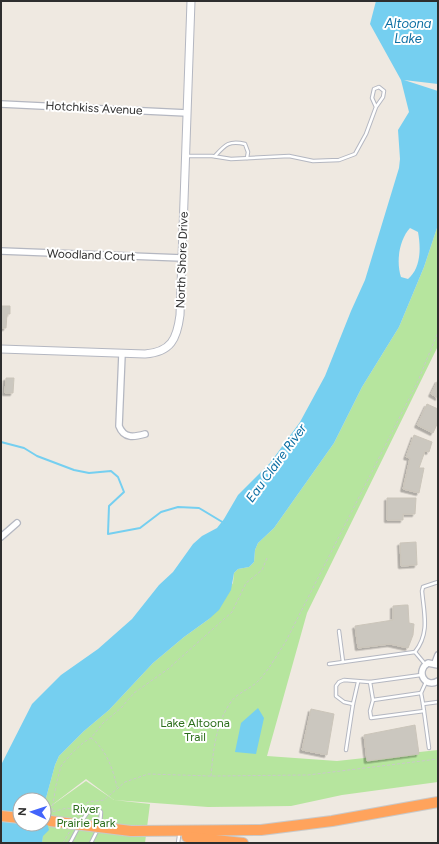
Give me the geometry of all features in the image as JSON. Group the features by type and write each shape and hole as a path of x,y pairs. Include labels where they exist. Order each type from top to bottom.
{"highway":[{"path":"131,831 261,830 332,821 438,802"},
{"path":"1,816 12,817"},
{"path":"52,819 131,831 178,840 243,843"}],"street":[{"name":"North Shore Drive","path":"1,349 145,354 159,352 173,342 179,324 191,1"},
{"name":"Hotchkiss Avenue","path":"1,104 187,112"},
{"name":"Woodland Court","path":"1,251 182,258"},
{"path":"122,354 119,426 121,431 128,436 136,437 145,434"},
{"path":"1,537 17,523"},
{"path":"438,655 436,664 425,665 422,669 421,675 426,682 431,683 438,681"}],"lane":[{"path":"186,156 214,156 231,159 289,156 313,161 339,160 355,154 366,134 376,108 383,97 384,91 379,87 374,89 372,98 376,108"},
{"path":"214,156 223,147 234,142 245,144 248,152 247,158"},
{"path":"329,664 415,652 424,640 423,587 438,582"},
{"path":"339,631 343,662"},
{"path":"415,652 425,665"},
{"path":"353,704 339,700 336,696 336,686 339,682 344,680 352,680 358,682 370,682 421,675"},
{"path":"346,750 358,682"},
{"path":"370,682 373,700 370,711 371,718 424,710"},
{"path":"426,682 421,693 429,748"},
{"path":"373,700 421,693"},
{"path":"423,704 438,702"},
{"path":"70,843 86,814 94,807 98,808 101,812 101,823 91,843"}],"path":[{"path":"211,776 217,737 226,709 235,697 250,688 262,677 285,643 418,381 438,332"},
{"path":"86,814 67,808 52,811 61,766 84,742 91,738 103,723 121,708 134,693 168,669 232,612 246,583 262,570 267,558"},
{"path":"91,738 98,744 108,761 114,772 118,787"},
{"path":"77,818 80,811 88,802 104,800 118,787 132,779 148,774 211,776 308,775 438,759"},
{"path":"63,843 70,830"}],"green space":[{"name":"Lake Altoona Trail","path":"438,225 438,346 307,613 267,756 337,761 438,750 438,782 342,795 291,806 208,807 114,800 86,779 52,805 52,792 48,792 59,756 84,731 109,710 153,663 184,637 209,619 233,583 234,573 238,569 249,567 254,562 255,550 258,543 274,528 334,443 362,387 399,327 424,267"},
{"name":"Lake Altoona Trail","path":"86,781 114,800 150,804 145,843 42,843 43,832 52,832 52,805"}],"water":[{"path":"376,1 438,1 438,84 404,80 438,91 438,225 424,267 399,327 362,387 334,443 274,528 258,543 255,550 254,562 249,567 238,569 234,573 231,590 219,610 153,663 109,710 84,731 59,756 48,792 12,792 12,832 47,832 43,836 42,843 1,843 1,765 32,704 61,675 98,649 132,619 159,585 173,572 193,544 202,536 217,528 238,495 270,463 300,422 325,376 365,280 399,168 400,159 398,130 409,112 401,80 370,24","holes":["410,228 418,232 420,245 418,264 408,279 401,277 399,258 403,239"]},
{"path":"258,708 264,718 256,754 235,752 241,723"}],"building":[{"path":"1,306 10,306 10,314 7,314 6,328 1,328"},
{"path":"6,378 14,378 13,393 5,393"},
{"path":"438,380 438,398 431,394"},
{"path":"427,404 438,409 438,422 433,433 417,425"},
{"path":"414,435 432,442 429,452 425,451 419,468 424,468 419,493 403,489 410,458 406,457"},
{"path":"387,498 416,498 415,514 403,514 403,520 387,520"},
{"path":"416,542 417,565 401,566 400,543"},
{"path":"408,605 409,623 414,624 413,635 408,648 390,644 358,648 355,626 393,620 393,606"},
{"path":"311,709 334,714 327,755 302,750"},
{"path":"415,725 419,754 367,761 364,735"}],"waterway":[{"path":"1,442 24,448 37,456 74,470 89,473 111,471 118,477 124,492 109,506 108,534 140,528 161,512 178,507 199,508 224,523"}],"water label":[{"name":"Altoona Lake","path":"408,30"},
{"name":"Eau Claire River","path":"276,463"}],"park label":[{"name":"River Prairie Park","path":"86,816"}]}
